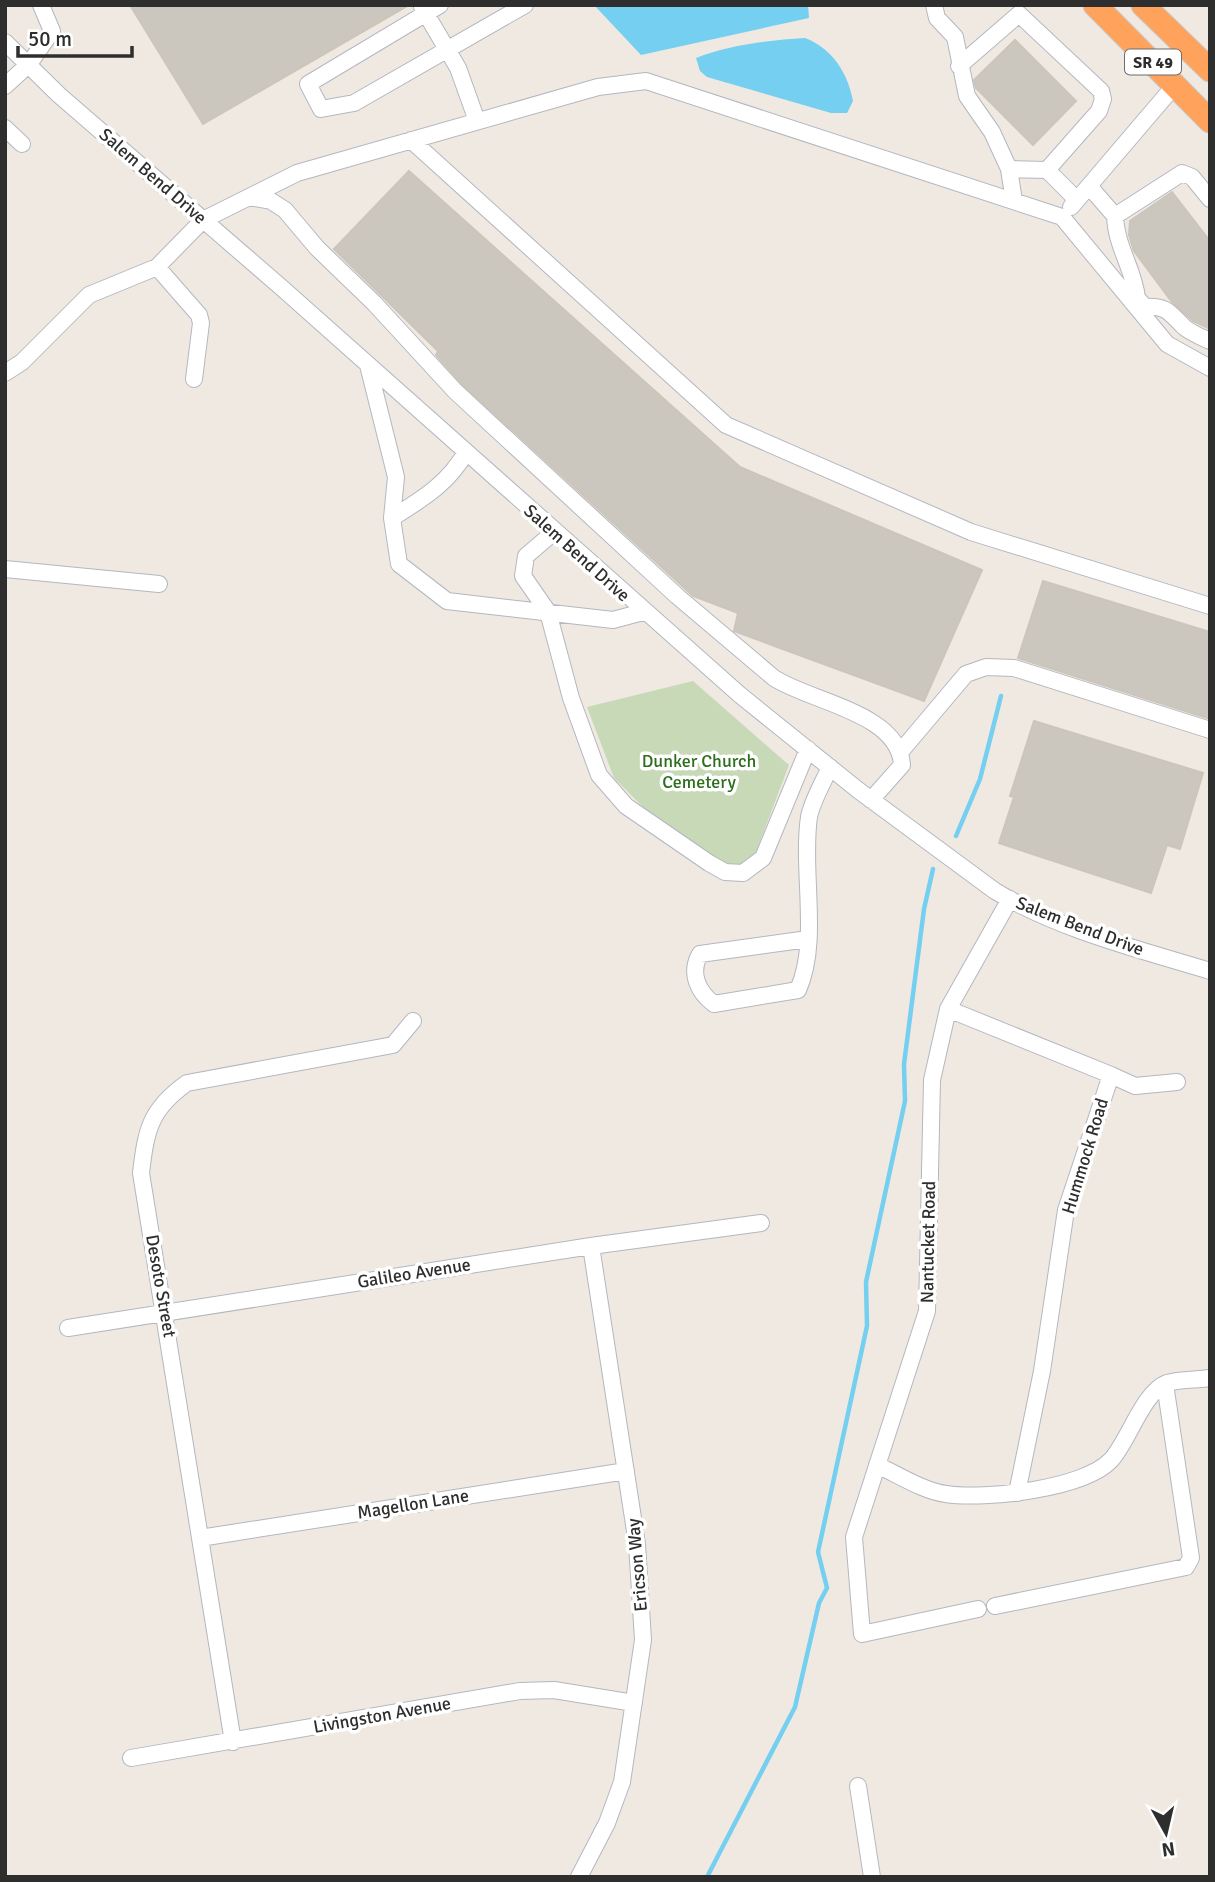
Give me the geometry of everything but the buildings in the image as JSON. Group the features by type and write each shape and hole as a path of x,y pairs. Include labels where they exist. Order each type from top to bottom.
{"highway":[{"name":"SR 49","path":"1095,5 1210,121"},
{"name":"SR 49","path":"1143,5 1210,70"}],"street":[{"path":"5,86 29,64 46,44 52,31 41,5"},
{"path":"440,5 423,10 308,84 321,109 354,103 524,5"},
{"path":"934,5 937,18 955,37 967,96 992,132 1009,169 1014,201"},
{"path":"423,10 458,68 477,121"},
{"path":"959,66 1018,14 1101,91 1103,99 1099,111 1047,170"},
{"name":"Salem Bend Drive","path":"5,41 643,612 871,800 1010,899 1074,927 1210,971"},
{"path":"5,373 22,362 89,295 157,267 203,220 297,173 598,87 646,81 1062,217 1134,300 1167,344 1210,368"},
{"path":"1062,217 1175,85"},
{"path":"5,128 22,144"},
{"path":"411,140 726,425 971,532 1210,606"},
{"path":"1009,169 1047,170 1077,200"},
{"path":"1115,216 1182,173 1192,177 1210,199"},
{"path":"1089,186 1115,216 1116,237 1124,262 1135,280 1134,300"},
{"path":"249,197 261,197 285,210 317,248 374,303 455,391 687,604 774,678 788,687 879,725 894,738 901,751 902,765 871,800"},
{"path":"157,267 199,315 201,323 194,379"},
{"path":"1134,300 1145,307 1157,306 1169,310 1185,328 1210,341"},
{"path":"368,365 396,477 391,518 399,564 447,601 613,620 643,612"},
{"path":"391,518 438,488 453,474 466,452"},
{"path":"554,532 526,556 523,576 548,612 570,698 599,775 626,806 725,872 743,873 763,858 808,749"},
{"path":"5,569 159,584"},
{"path":"901,751 966,674 986,667 1014,668 1210,730"},
{"path":"808,939 701,954 695,963 699,988 714,1004 799,989 807,966 808,939 806,857 810,814 830,767"},
{"name":"Nantucket Road","path":"978,1609 862,1634 855,1537 927,1311 932,1080 948,1009 1010,899"},
{"name":"Hummock Road","path":"948,1009 1111,1075 1066,1210 1042,1371 1017,1493"},
{"name":"Desoto Street","path":"233,1742 166,1312 141,1173 150,1123 165,1099 187,1083 393,1045 413,1021"},
{"path":"1111,1075 1135,1086 1177,1082"},
{"name":"Galileo Avenue","path":"68,1328 592,1246 761,1223"},
{"name":"Ericson Way","path":"579,1877 607,1822 622,1782 642,1640 642,1591 592,1246"},
{"path":"877,1465 944,1494 1017,1493 1077,1478 1111,1461 1150,1399 1165,1384 1210,1378"},
{"path":"995,1606 1186,1567 1191,1558 1165,1384"},
{"name":"Magellon Lane","path":"200,1538 626,1471"},
{"name":"Livingston Avenue","path":"131,1758 520,1691 554,1690 634,1703"},
{"path":"858,1786 872,1877"}],"green space":[{"name":"Dunker Church Cemetery","path":"693,681 789,765 753,860 741,867 731,868 659,823 614,778 587,707"}],"water":[{"path":"594,5 808,5 809,18 641,55"},
{"path":"805,38 823,48 843,71 853,101 847,113 831,113 707,77 700,71 696,58 750,44"}],"waterway":[{"path":"956,836 980,779 1001,696"},
{"path":"707,1877 795,1707 819,1603 827,1588 818,1552 867,1326 866,1282 905,1101 904,1064 924,909 933,869"}]}
